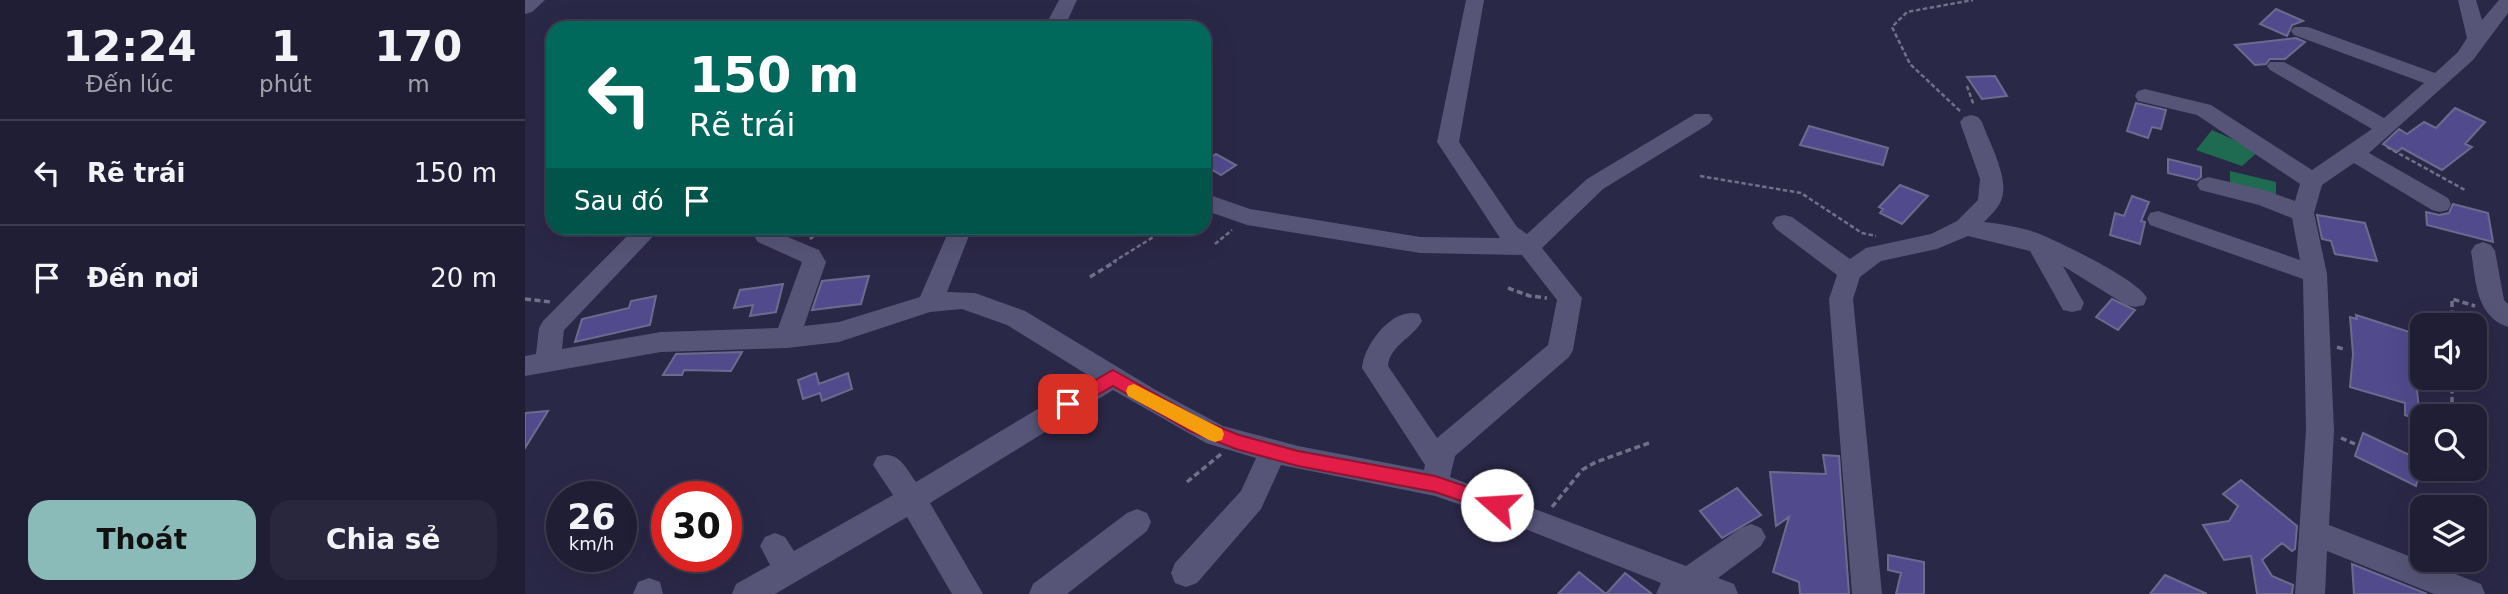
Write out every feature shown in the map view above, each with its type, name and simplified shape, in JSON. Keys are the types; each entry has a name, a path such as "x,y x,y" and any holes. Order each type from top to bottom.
{"street":[{"path":"525,8 537,0"},
{"path":"1058,21 1068,0"},
{"path":"1437,473 1442,450 1560,350 1570,299 1528,247 1509,233 1448,142 1475,0"},
{"path":"2466,0 2477,38"},
{"path":"2310,594 2320,430 2315,274 2303,213 2312,181 2371,140 2439,81 2466,56 2477,38 2508,1"},
{"path":"2301,32 2439,81"},
{"path":"2277,66 2371,140 2439,204"},
{"path":"2145,96 2204,110 2312,181"},
{"path":"1211,204 1247,217 1420,245 1528,247 1595,184 1702,119"},
{"path":"1867,594 1842,299 1850,272 1874,254 1937,241 1965,227 1989,204 1992,194 1991,180 1971,122"},
{"path":"2208,185 2264,198 2303,213"},
{"path":"2158,219 2315,274"},
{"path":"1784,223 1850,272"},
{"path":"1965,227 2001,231 2037,242 2096,272 2135,298"},
{"path":"536,363 559,318 642,235"},
{"path":"930,303 958,235"},
{"path":"766,236 804,252 814,262 787,338"},
{"path":"2037,242 2072,303"},
{"path":"2483,251 2492,301 2504,315"},
{"path":"536,363 609,342 787,338 839,332 930,303 962,300 999,309 1196,426 1236,442 1273,452 1437,473 1678,587 1723,594"},
{"path":"1410,321 1382,345 1374,356 1375,368 1437,473"},
{"path":"747,594 782,558 912,499 1113,377"},
{"path":"1187,573 1251,500 1273,452"},
{"path":"887,465 912,499 968,594"},
{"path":"1044,594 1137,522"},
{"path":"2312,533 2419,584 2470,594"},
{"path":"1678,587 1751,537"}],"path":[{"path":"1971,122 1932,89 1907,63 1896,43 1892,27 1907,12 1973,0"},
{"path":"1967,86 1974,101 1971,122"},
{"path":"2371,140 2465,190"},
{"path":"1700,176 1801,192 1862,233 1885,237"},
{"path":"1090,277 1157,235"},
{"path":"1509,288 1542,298 1570,299"},
{"path":"2452,313 2452,299 2504,315"},
{"path":"1187,482 1236,442"},
{"path":"1541,522 1574,476 1582,470 1596,462 1649,443"}],"shaded area":[{"path":"2212,130 2259,151 2242,166 2196,150"},
{"path":"2230,171 2276,182 2276,196 2230,185"}],"building":[{"path":"2276,9 2303,21 2292,25 2287,36 2260,24"},
{"path":"2296,38 2305,42 2285,59 2270,59 2266,64 2255,65 2235,45"},
{"path":"1995,76 2007,96 1982,99 1967,77"},
{"path":"2136,103 2166,110 2161,129 2152,127 2148,138 2127,131"},
{"path":"2455,108 2485,122 2465,144 2472,147 2442,170 2402,148 2397,152 2383,144 2399,129 2407,134 2424,122 2436,128"},
{"path":"1809,126 1888,148 1883,165 1800,145"},
{"path":"1216,154 1236,165 1221,175 1211,169 1211,157"},
{"path":"2168,159 2201,167 2201,177 2197,180 2168,173"},
{"path":"1900,185 1928,196 1902,224 1880,213 1883,209 1879,207"},
{"path":"2132,196 2149,202 2141,221 2145,222 2140,244 2110,235 2115,213 2124,216"},
{"path":"2453,204 2488,213 2493,242 2427,225 2426,212 2439,215 2449,213"},
{"path":"2317,215 2365,223 2377,261 2335,254 2331,241 2322,239"},
{"path":"869,276 861,304 812,310 822,281"},
{"path":"783,284 776,312 750,316 753,305 734,308 740,290"},
{"path":"656,296 650,325 575,342 582,319 629,308 631,301"},
{"path":"2112,299 2135,310 2118,330 2096,317"},
{"path":"2356,315 2410,332 2410,390 2417,390 2418,404 2410,404 2410,417 2405,415 2405,403 2350,387 2353,354 2350,317 2357,319"},
{"path":"742,352 731,371 684,370 682,375 663,375 676,354"},
{"path":"816,373 819,384 848,373 852,389 822,401 820,393 803,399 798,380"},
{"path":"548,411 525,448 525,413"},
{"path":"2363,433 2410,455 2410,481 2417,481 2416,486 2355,456"},
{"path":"1823,455 1839,456 1849,594 1800,594 1799,582 1773,572 1789,517 1776,526 1770,472 1826,474"},
{"path":"2241,480 2297,526 2295,549 2292,551 2282,543 2262,560 2272,576 2293,585 2292,594 2257,594 2251,556 2224,560 2203,525 2229,521 2238,506 2223,494"},
{"path":"1737,488 1761,515 1722,538 1700,511"},
{"path":"1888,555 1924,562 1924,594 1896,594 1901,573 1888,570"},
{"path":"2352,564 2427,594 2354,594"},
{"path":"1579,572 1606,594 1558,594"},
{"path":"1625,573 1652,594 1606,594"},
{"path":"2165,575 2207,594 2150,594"}],"slow traffic":[{"path":"1134,391 1215,434"}],"route":[{"path":"1068,404 1113,377 1196,426 1236,442 1298,458 1435,484 1497,505"}]}
